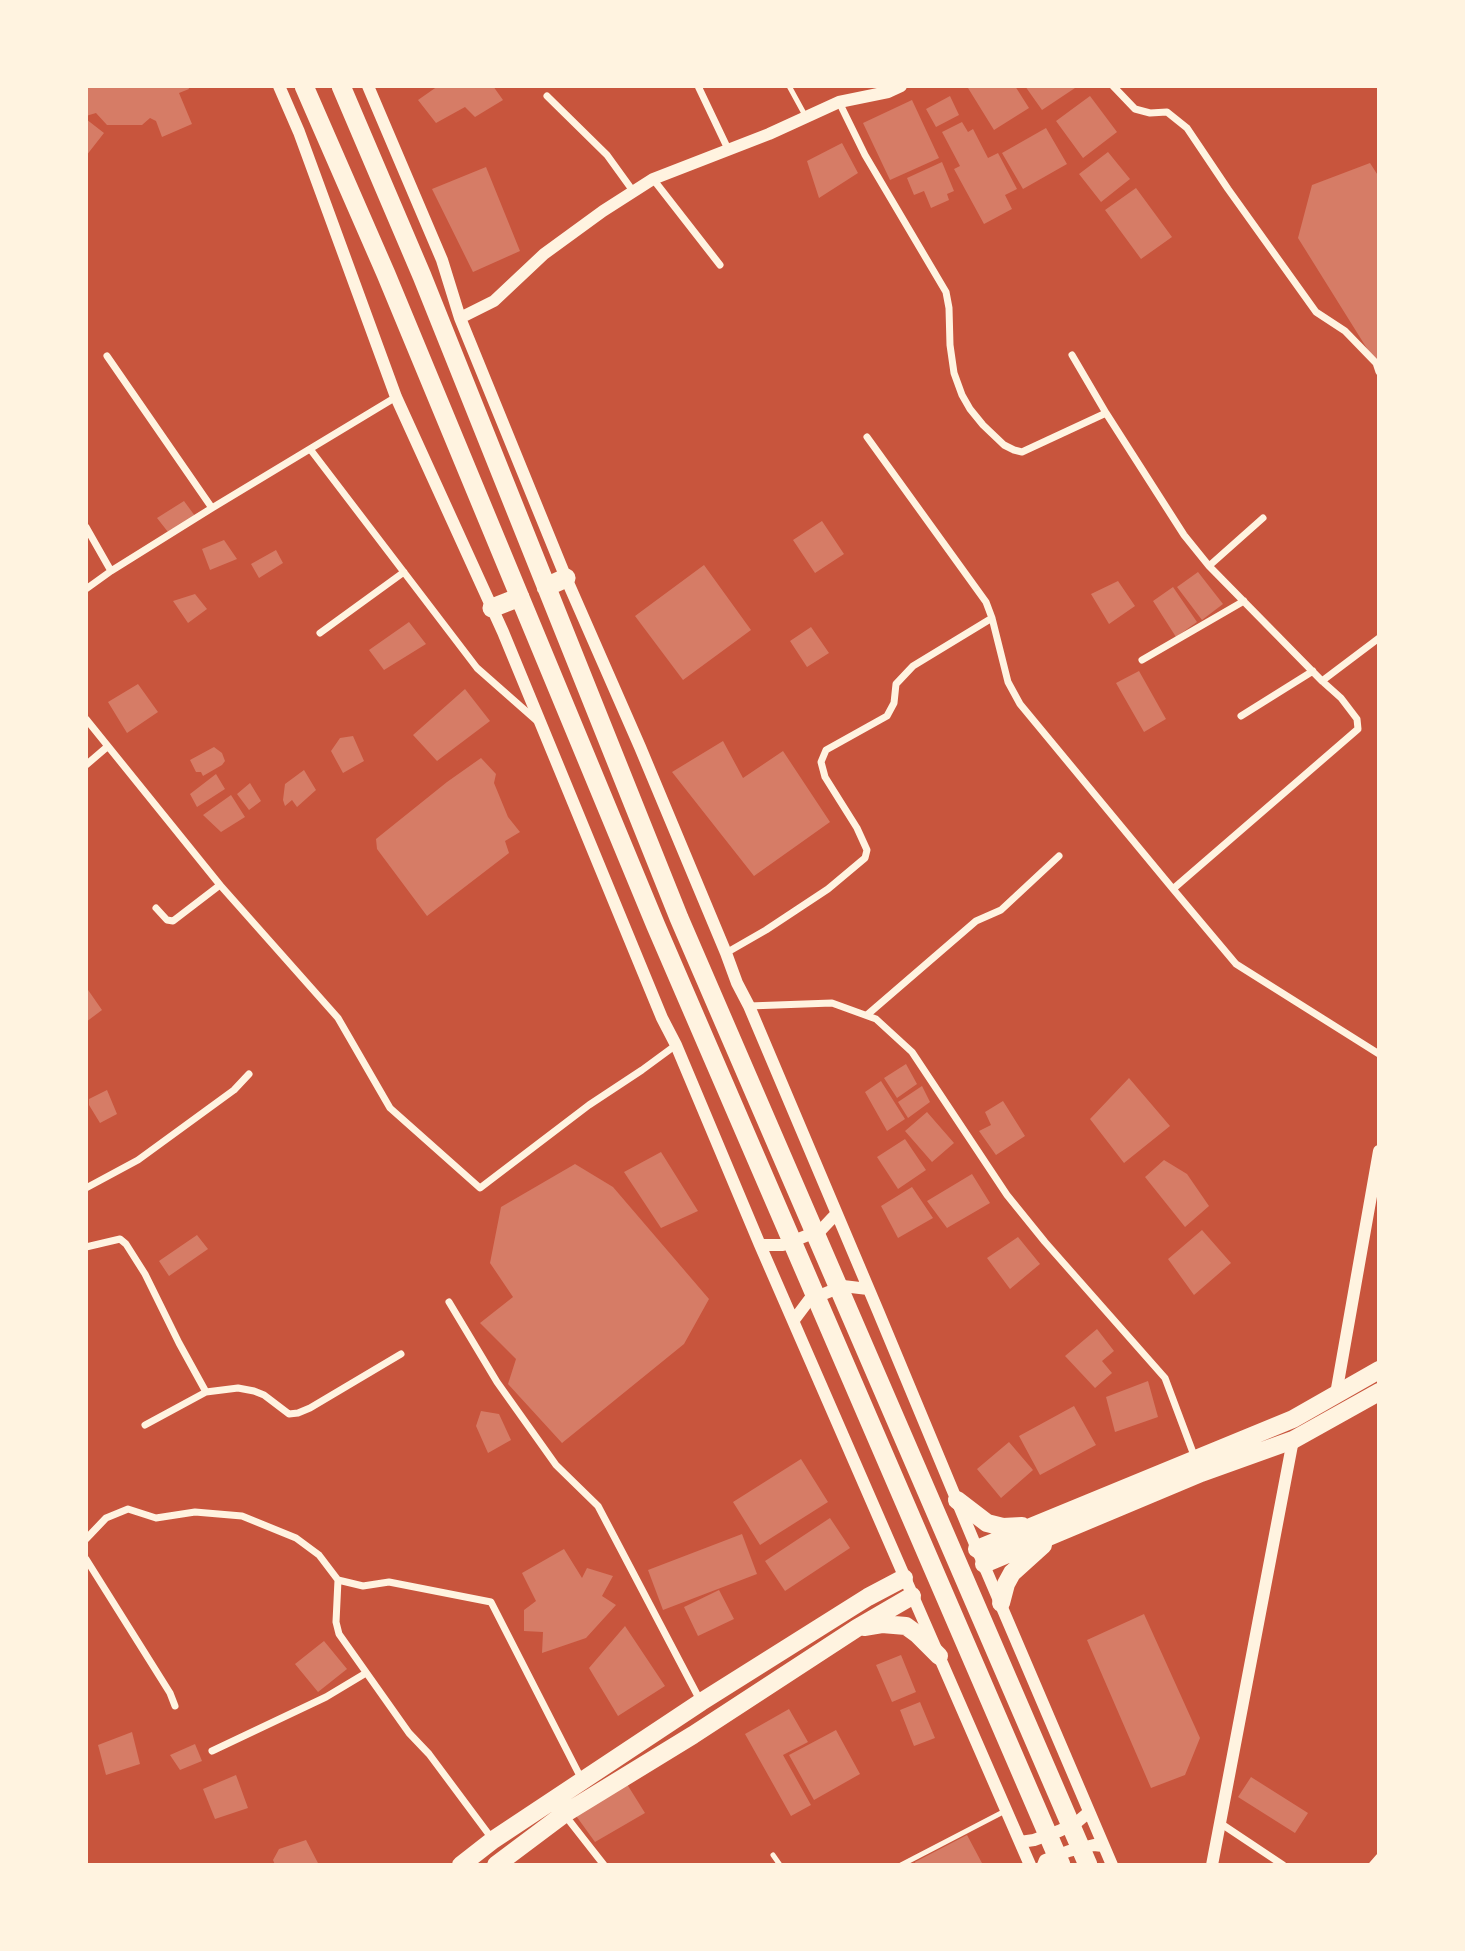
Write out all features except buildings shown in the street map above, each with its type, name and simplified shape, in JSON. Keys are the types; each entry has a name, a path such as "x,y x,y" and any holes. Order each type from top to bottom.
{"highway":[{"path":"304,86 391,286 656,926 1061,1865"},
{"path":"341,86 422,276 679,918 1088,1865"},
{"path":"546,587 566,578"},
{"path":"492,608 520,597"}],"main road":[{"path":"981,1556 1035,1525 1293,1419 1379,1370"},
{"path":"981,1556 1057,1534 1201,1473 1293,1440 1379,1392"},
{"path":"957,1500 987,1522 1003,1527 1035,1525"},
{"path":"1001,1603 1012,1573 1057,1534"},
{"path":"461,1865 493,1840 701,1702 868,1597 904,1578"},
{"path":"496,1865 564,1814 912,1596"},
{"path":"857,1628 882,1624 906,1626 918,1634 939,1656"},
{"path":"533,1814 544,1829"}],"street":[{"path":"279,86 299,132 396,397 492,608 662,1018 1030,1865"},
{"path":"368,86 442,260 460,318 566,578 640,747 737,984 1112,1865"},
{"path":"698,86 728,149"},
{"path":"460,318 494,301 544,254 653,179 769,134 839,102 888,92 901,86"},
{"path":"1113,86 1135,109 1150,113 1167,111 1187,128 1316,312 1345,331 1376,363 1379,372"},
{"path":"547,96 607,155 634,191"},
{"path":"839,102 865,155 946,292 954,373 962,395 983,425 1004,445 1022,452 1107,413"},
{"path":"653,179 720,265"},
{"path":"1072,355 1184,535 1209,566 1341,698 1357,719 1358,729 1173,889"},
{"path":"107,356 212,508"},
{"path":"86,589 212,508 396,397"},
{"path":"867,437 986,603 1009,682 1020,704 1173,889 1237,964 1379,1054"},
{"path":"310,449 477,668 541,725"},
{"path":"1209,566 1264,518"},
{"path":"86,527 111,571"},
{"path":"320,633 404,572"},
{"path":"1142,660 1244,601"},
{"path":"726,953 828,889 865,858 867,850 857,828 825,777 821,762 826,750 887,716 894,703 896,684 913,666 992,618"},
{"path":"1322,681 1379,638"},
{"path":"1241,716 1312,671"},
{"path":"86,719 220,885 338,1018 390,1108 480,1188 589,1105 676,1045"},
{"path":"86,765 107,747"},
{"path":"867,1015 976,921 1001,911 1059,856"},
{"path":"156,908 167,920 173,920 220,885"},
{"path":"748,1006 832,1003 876,1019 912,1052 1007,1195 1165,1378 1195,1458"},
{"path":"86,1188 138,1160 234,1090 249,1074"},
{"path":"1336,1394 1379,1151"},
{"path":"760,1245 782,1245 821,1230 836,1214"},
{"path":"86,1247 120,1239 126,1244 145,1274 206,1392"},
{"path":"794,1320 809,1300 843,1286 868,1289"},
{"path":"449,1302 497,1382 556,1465 597,1506 701,1702"},
{"path":"145,1424 206,1392 238,1388 264,1395 289,1414 299,1413 401,1354"},
{"path":"1212,1865 1293,1440"},
{"path":"86,1539 106,1518 128,1509 156,1518 195,1512 242,1516 296,1538 318,1555 338,1580 363,1586 389,1582 491,1602 582,1781"},
{"path":"86,1559 170,1693 175,1706"},
{"path":"338,1580 336,1622 340,1634 409,1733 429,1754 493,1840"},
{"path":"212,1751 326,1697 366,1673"},
{"path":"1020,1842 1059,1831 1076,1823 1089,1812"},
{"path":"564,1814 604,1865"},
{"path":"1220,1824 1283,1865"},
{"path":"1043,1865 1045,1860 1069,1850 1103,1846"},
{"path":"1372,1865 1379,1857"}],"lane":[{"path":"789,86 806,117"},
{"path":"901,1865 1005,1811"},
{"path":"773,1855 780,1865"}]}
